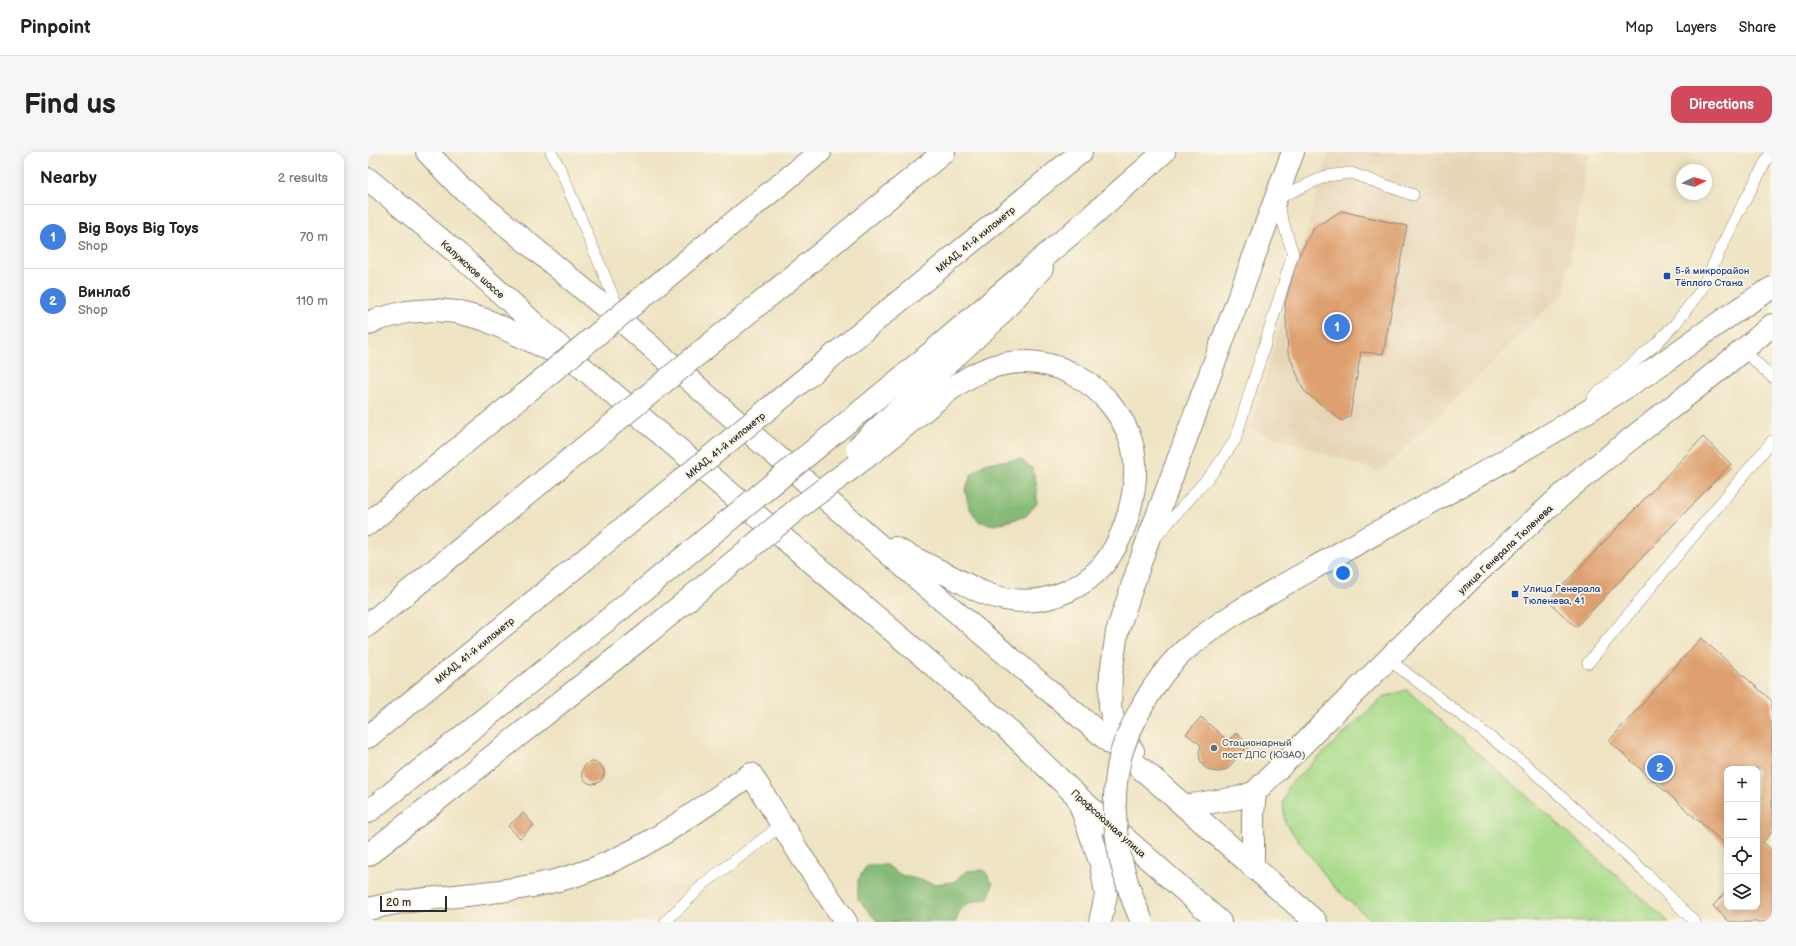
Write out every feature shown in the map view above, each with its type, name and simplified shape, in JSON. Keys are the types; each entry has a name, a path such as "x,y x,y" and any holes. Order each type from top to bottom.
{"main road":[{"path":"413,152 458,185 624,323 866,534 1157,782 1316,922"},
{"path":"427,152 458,185"},
{"path":"368,524 820,152"},
{"path":"368,625 944,152"},
{"name":"МКАД, 41-й километр","path":"368,737 1081,152"},
{"path":"368,855 649,632 801,506 876,450 927,382 1080,227 1164,152"},
{"path":"1157,782 1116,728 1110,708 1111,674 1117,632 1144,551 1293,152"},
{"name":"Калужское шоссе","path":"368,179 458,254 576,362"},
{"path":"1142,922 1124,879 1115,836 1115,798 1119,762 1128,732 1151,689 1184,651 1219,624 1342,552 1546,437 1646,374 1741,306 1772,288"},
{"path":"368,324 406,312 434,310 457,312 486,320 576,362"},
{"name":"улица Генерала Тюленева","path":"1184,806 1238,798 1255,792 1388,660 1487,565 1571,488 1744,351 1772,325"},
{"name":"Профсоюзная улица","path":"576,362 1000,722 1077,796 1220,922"},
{"path":"368,812 621,609 927,382 960,382 977,372 1014,362 1034,362 1053,366 1071,372 1088,382 1103,394 1115,409 1125,426 1132,444 1136,482 1132,501 1120,539 1111,555 1099,570 1079,585 1051,597 1032,601 1014,601 995,598 978,591 866,534"},
{"path":"368,909 408,901 452,897 532,886 579,874 619,858 664,834 751,774 782,825 846,922"},
{"path":"1253,867 1253,814 1255,792"},
{"path":"1077,796 1101,864 1106,895 1100,922"}],"lane":[{"path":"551,152 561,171 624,323"},
{"path":"1546,437 1656,344 1676,323 1700,290 1770,152"},
{"path":"1144,551 1214,471 1235,440 1293,254 1276,199 1326,176 1351,173 1413,195"},
{"path":"1744,351 1772,378"},
{"path":"1588,663 1772,441"},
{"path":"1388,660 1524,763 1647,874 1695,922"},
{"path":"665,922 706,882 782,825"}],"shaded area":[{"path":"1329,152 1589,152 1564,292 1380,472 1251,429"}],"green space":[{"path":"1020,459 1033,469 1037,486 1037,503 1026,516 995,525 978,521 969,507 965,490 972,474 986,463"},
{"path":"1407,690 1669,922 1373,922 1335,888 1285,823 1283,802 1289,785 1383,697"},
{"path":"867,865 886,865 901,875 935,884 953,882 966,871 984,870 993,884 988,899 967,904 960,911 956,922 878,922 858,899 858,880"}],"building":[{"path":"1341,211 1407,226 1383,354 1361,352 1350,416 1342,421 1304,391 1288,352 1285,303 1298,257 1314,228"},
{"path":"1703,437 1731,464 1576,627 1548,601"},
{"path":"1701,638 1772,701 1772,832 1763,842 1772,850 1772,922 1730,922 1713,906 1724,893 1724,910 1760,910 1760,766 1724,766 1724,843 1609,741"},
{"path":"1201,717 1228,741 1236,733 1249,745 1227,769 1219,772 1211,771 1204,767 1200,760 1199,752 1201,745 1186,734"},
{"path":"593,762 601,765 604,773 601,781 593,784 585,781 582,773 585,765"},
{"path":"523,813 534,825 520,838 508,826"}],"place":[{"name":"5-й микрорайон Тёплого Стана","path":"1667,276"},
{"name":"Big Boys Big Toys","path":"1337,327"},
{"name":"Улица Генерала Тюленева, 41","path":"1515,594"},
{"name":"Стационарный пост ДПС (ЮЗАО)","path":"1214,748"},
{"name":"Винлаб","path":"1660,768"}]}
